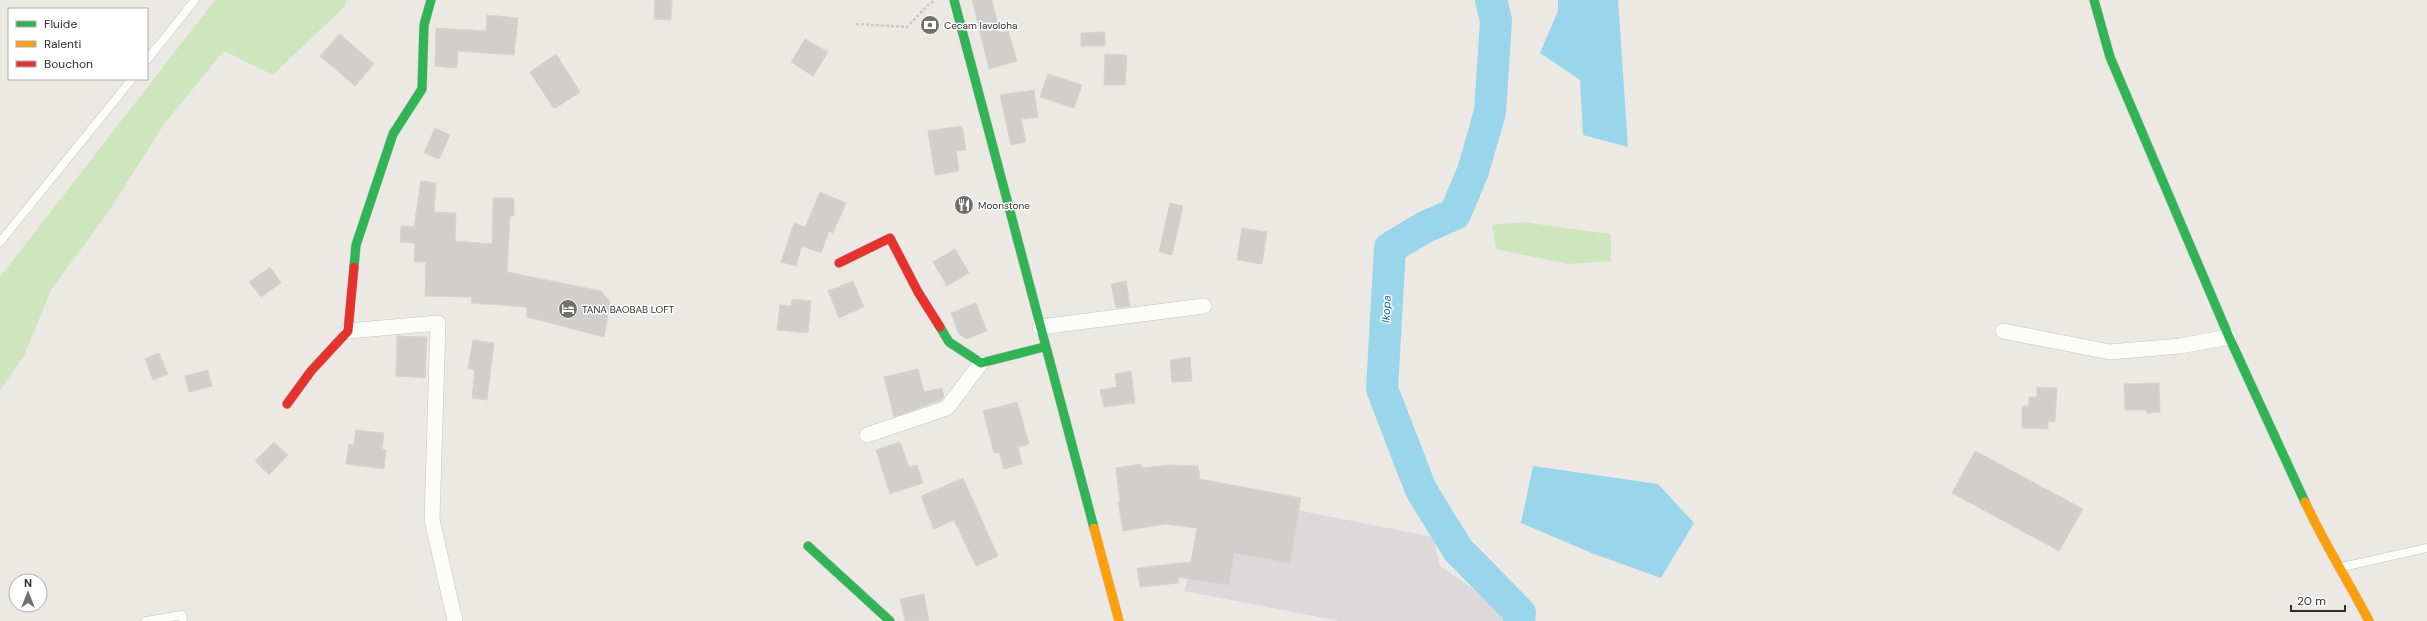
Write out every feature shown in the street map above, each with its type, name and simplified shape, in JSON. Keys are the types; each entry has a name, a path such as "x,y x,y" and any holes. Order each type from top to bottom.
{"street":[{"path":"287,404 311,371 348,331 356,245 373,189 393,134 422,89 424,25 431,0"},
{"path":"954,0 1040,326 1044,347 1119,621"},
{"path":"2094,0 2110,57 2228,337 2322,539 2341,567 2369,621"},
{"path":"839,263 890,238 918,292 949,342 980,362"},
{"path":"1040,326 1204,306"},
{"path":"348,331 438,323 432,520 455,621"},
{"path":"2003,331 2110,352 2180,346 2228,337"},
{"path":"867,435 947,408 980,362 1044,347"},
{"path":"808,546 890,621"}],"lane":[{"path":"148,59 195,0"},
{"path":"0,242 131,80"},
{"path":"2341,567 2427,548"},
{"path":"146,621 182,615 183,621"}],"path":[{"path":"856,24 907,26 929,4 936,0"}],"shaded area":[{"path":"1216,494 1433,537 1440,566 1503,610 1503,621 1340,621 1184,591"}],"green space":[{"path":"215,0 347,0 345,6 273,75 224,51 164,124 109,211 51,290 24,356 0,390 0,277"},
{"path":"1523,222 1611,234 1611,261 1568,264 1496,249 1492,225"}],"water":[{"path":"1558,0 1618,0 1628,147 1583,135 1580,80 1540,53 1558,11"},
{"path":"1533,466 1658,484 1694,523 1661,578 1594,554 1521,523"}],"building":[{"path":"655,0 672,0 671,20 654,19"},
{"path":"972,0 992,0 1000,33 1008,31 1017,61 989,69"},
{"path":"487,15 518,18 514,55 458,51 457,68 435,66 436,28 486,31"},
{"path":"1105,32 1105,46 1081,46 1081,33"},
{"path":"340,34 374,64 355,86 320,56"},
{"path":"805,39 828,52 813,76 791,62"},
{"path":"556,54 580,92 554,109 530,72"},
{"path":"1105,54 1127,55 1125,85 1104,85"},
{"path":"1048,74 1082,85 1074,108 1040,97"},
{"path":"1034,90 1038,117 1021,119 1026,142 1011,145 1000,95"},
{"path":"962,126 966,150 956,151 959,171 935,175 928,131"},
{"path":"435,128 450,135 439,159 424,153"},
{"path":"421,181 436,183 434,212 456,213 455,241 492,244 493,198 514,198 514,216 510,216 507,272 601,291 610,302 604,337 527,317 527,307 471,303 472,297 425,296 426,262 414,262 415,243 400,242 401,226 414,227"},
{"path":"820,192 846,203 833,233 829,231 821,253 802,246 796,266 781,262 794,223 805,227"},
{"path":"1170,203 1183,206 1172,255 1159,252"},
{"path":"1242,228 1267,232 1262,264 1237,260"},
{"path":"955,249 969,273 947,286 933,262"},
{"path":"270,267 281,283 261,297 249,282"},
{"path":"853,281 864,307 839,318 828,291"},
{"path":"1126,281 1130,306 1116,308 1111,284"},
{"path":"792,299 811,301 808,333 777,330 780,305 791,306"},
{"path":"976,303 987,331 967,339 959,334 951,313"},
{"path":"397,336 427,337 425,378 396,376"},
{"path":"473,340 494,343 487,400 472,398 475,370 468,369"},
{"path":"159,353 168,374 153,380 145,359"},
{"path":"1190,357 1192,381 1172,382 1170,360"},
{"path":"918,369 924,392 942,388 944,397 941,400 894,417 884,377"},
{"path":"208,370 212,386 189,392 185,376"},
{"path":"1131,371 1135,403 1104,407 1100,390 1117,387 1115,374"},
{"path":"2159,383 2160,412 2147,413 2147,410 2125,410 2124,384"},
{"path":"2037,387 2057,388 2055,422 2048,421 2048,429 2022,428 2022,406 2029,406 2029,397 2037,397"},
{"path":"1017,402 1029,444 1018,447 1022,464 1004,469 999,452 994,453 983,411"},
{"path":"356,430 384,433 382,449 386,450 384,469 346,464 349,444 354,445"},
{"path":"274,442 288,455 269,475 255,461"},
{"path":"900,442 909,467 917,465 923,483 890,494 876,450"},
{"path":"1975,451 2083,509 2059,551 1952,493"},
{"path":"1141,464 1142,468 1169,465 1198,466 1200,479 1301,498 1290,563 1234,553 1229,585 1178,577 1179,583 1140,587 1137,568 1191,562 1197,528 1165,524 1123,531 1118,502 1120,502 1116,468"},
{"path":"963,478 998,556 976,566 954,520 934,529 921,496"},
{"path":"924,594 929,621 905,621 900,599"}],"waterway":[{"name":"Ikopa","path":"1491,0 1496,20 1490,112 1473,171 1455,214 1425,227 1390,248 1382,389 1421,490 1458,550 1520,613 1519,621"}],"traffic: fast":[{"path":"354,267 356,245 393,134 422,89 424,25 431,0"},
{"path":"954,0 1094,528"},
{"path":"2094,0 2110,57 2229,337 2305,502"},
{"path":"940,327 949,342 981,363 1044,347"},
{"path":"808,546 890,621"}],"traffic: slow":[{"path":"2305,502 2369,621"},
{"path":"1094,528 1119,621"}],"traffic: jam":[{"path":"839,263 890,238 918,292 940,327"},
{"path":"287,404 311,371 348,331 354,267"}],"place":[{"name":"Cecam Iavoloha","path":"930,25"},
{"name":"Moonstone","path":"964,205"},
{"name":"TANA BAOBAB LOFT","path":"568,309"}]}
